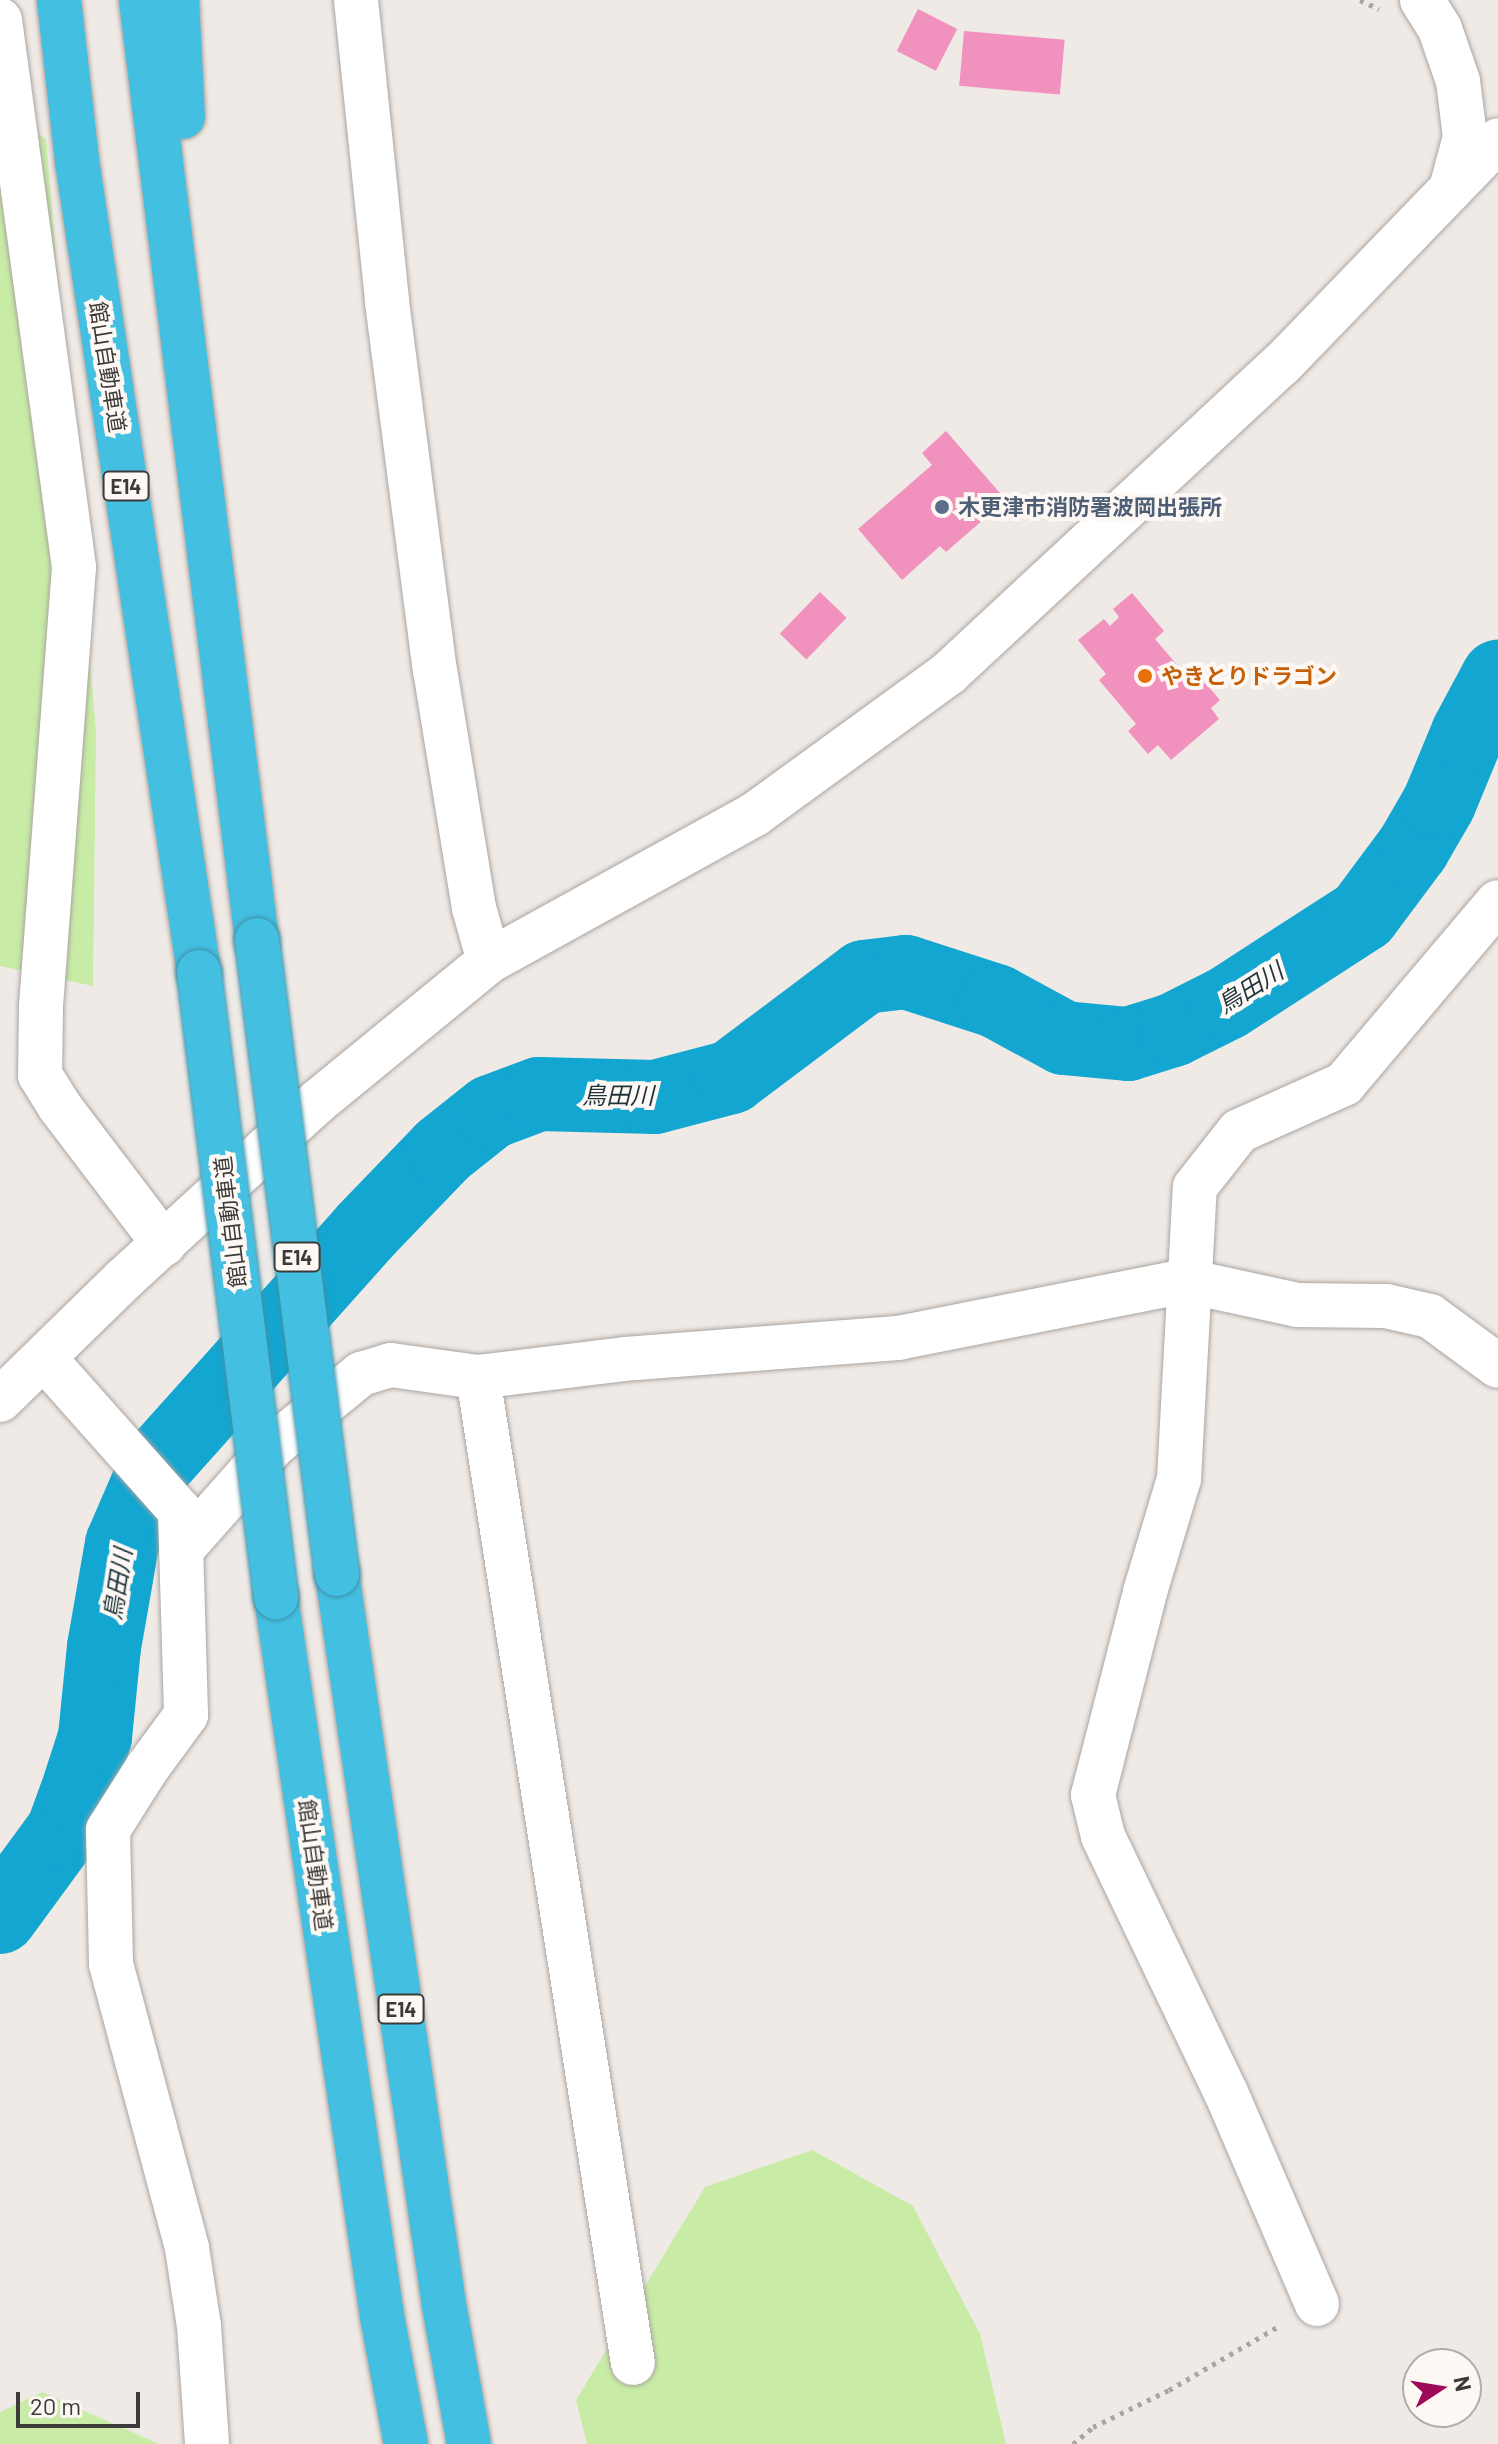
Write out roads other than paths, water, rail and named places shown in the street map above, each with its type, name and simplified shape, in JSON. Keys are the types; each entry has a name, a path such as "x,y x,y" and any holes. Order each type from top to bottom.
{"highway":[{"name":"館山自動車道","path":"59,0 77,161 199,972 276,1597 382,2316 406,2444"},
{"name":"E14","path":"141,0 337,1574 444,2305 469,2444"},
{"path":"177,0 184,147 246,846"}],"street":[{"path":"356,0 386,287 435,670 474,908 489,961"},
{"path":"1407,8 1440,29 1458,81 1465,137 1451,192"},
{"path":"0,20 74,567 41,1007 40,1075 60,1107 164,1244"},
{"path":"0,1400 317,1102 489,961 755,814 949,673 1282,364 1498,140"},
{"path":"1317,2304 1226,2093 1103,1836 1093,1795 1145,1592 1179,1479 1187,1281 1195,1187 1239,1131 1344,1084 1498,902"},
{"path":"182,1549 273,1446 361,1374 391,1365 478,1377 625,1359 898,1338 1187,1281 1297,1305 1386,1306 1430,1316 1498,1366"},
{"path":"44,1358 180,1511 186,1715 147,1768 108,1830 111,1964 187,2248 199,2326 207,2444"},
{"path":"478,1377 633,2363"}],"waterway":[{"name":"鳥田川","path":"0,1917 63,1831 76,1796 95,1737 104,1647 122,1544 156,1465 365,1231 443,1150 491,1112 539,1094 655,1097 731,1077 864,977 906,972 996,1001 1064,1038 1128,1044 1173,1030 1227,1003 1363,915 1413,848 1439,803 1468,733 1498,677"}],"place":[{"name":"木更津市消防署波岡出張所","path":"942,507"},
{"name":"やきとりドラゴン","path":"1145,676"}]}
